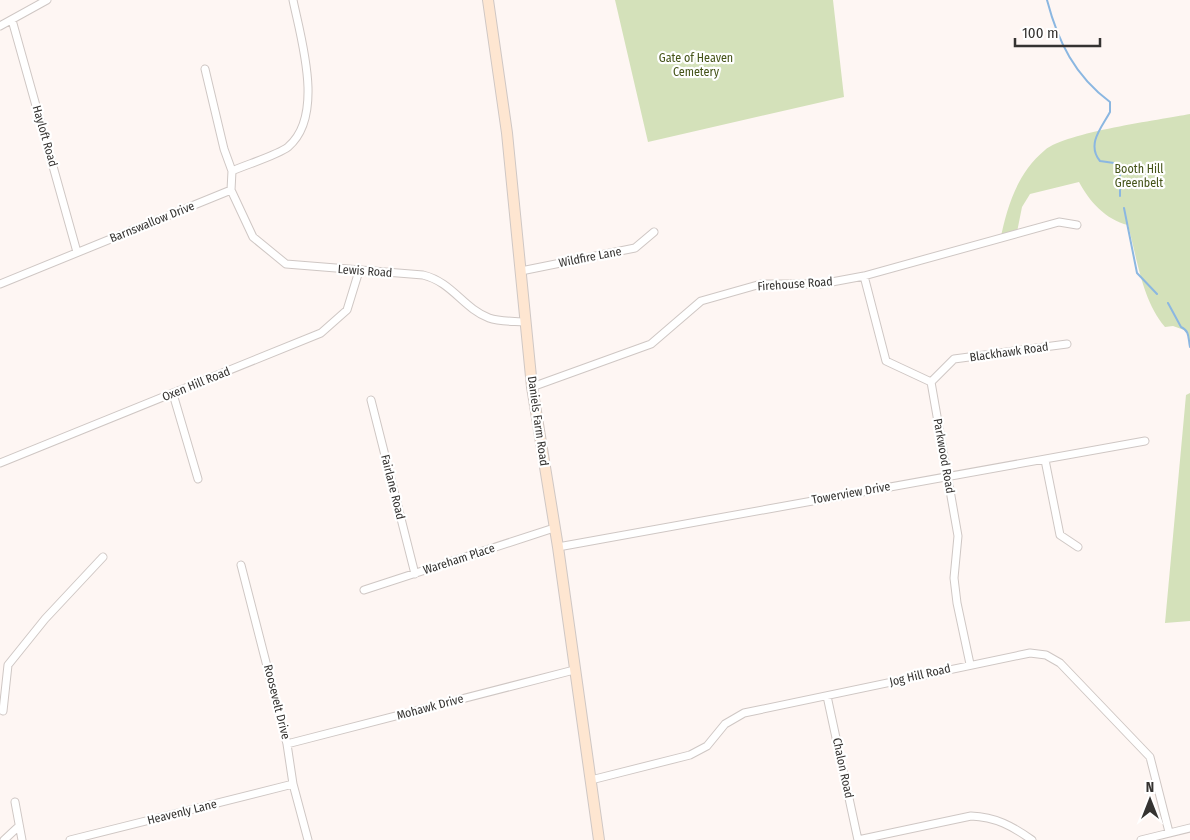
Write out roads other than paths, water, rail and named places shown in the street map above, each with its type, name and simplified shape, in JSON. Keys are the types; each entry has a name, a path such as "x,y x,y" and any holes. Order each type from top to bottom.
{"main road":[{"name":"Daniels Farm Road","path":"488,0 507,133 532,387 558,547 599,840"}],"street":[{"path":"0,26 46,0"},
{"path":"232,171 288,147 299,131 308,106 307,70 293,0"},
{"name":"Hayloft Road","path":"12,20 77,252"},
{"path":"204,70 224,149 232,171 231,190"},
{"name":"Barnswallow Drive","path":"0,284 231,190"},
{"name":"Lewis Road","path":"231,190 252,237 286,264 434,278 444,282 478,312 490,318 525,322"},
{"name":"Firehouse Road","path":"532,387 651,344 701,301 761,284 821,284 864,276 1058,222 1076,225"},
{"name":"Wildfire Lane","path":"521,271 635,248 654,232"},
{"name":"Oxen Hill Road","path":"0,462 322,333 347,310 359,272"},
{"path":"864,276 886,361 930,382"},
{"name":"Blackhawk Road","path":"930,382 954,359 1067,344"},
{"name":"Parkwood Road","path":"930,382 958,536 954,578 957,603 970,664"},
{"path":"173,394 198,479"},
{"name":"Fairlane Road","path":"371,400 415,574"},
{"name":"Towerview Drive","path":"558,547 1145,441"},
{"path":"1045,460 1060,535 1078,547"},
{"name":"Wareham Place","path":"364,590 554,528"},
{"path":"3,711 8,665 45,619 103,557"},
{"name":"Roosevelt Drive","path":"241,565 287,744 293,784 308,840"},
{"name":"Jog Hill Road","path":"591,780 690,755 707,746 725,724 744,712 1030,653 1046,655 1060,663 1150,757 1169,832"},
{"path":"0,661 8,665"},
{"name":"Mohawk Drive","path":"287,744 574,670"},
{"name":"Chalon Road","path":"828,696 858,840"},
{"name":"Heavenly Lane","path":"70,840 293,784"},
{"path":"15,802 22,840"},
{"path":"858,840 971,816 989,817 1007,824 1032,840"},
{"path":"4,840 19,826"},
{"path":"1141,840 1190,828"}],"waterway":[{"path":"1047,0 1057,30 1070,57 1087,81 1110,102 1110,112 1097,136 1095,148 1096,155 1100,161 1114,163 1120,167 1120,196"},
{"path":"1124,208 1137,273 1157,294"},
{"path":"1168,303 1181,327 1187,333 1190,347"}],"park label":[{"name":"Gate of Heaven Cemetery","path":"696,65"},
{"name":"Booth Hill Greenbelt","path":"1139,176"}]}
